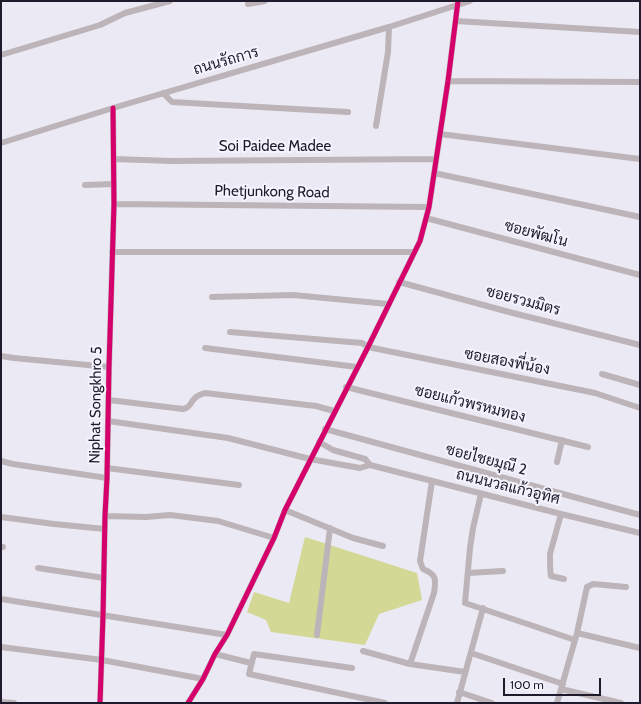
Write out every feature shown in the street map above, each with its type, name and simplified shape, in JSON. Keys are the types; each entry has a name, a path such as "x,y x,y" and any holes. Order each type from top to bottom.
{"street":[{"path":"1,55 100,25 125,13 170,1"},
{"path":"248,4 265,1"},
{"name":"ถนนรัถการ","path":"1,143 163,93 388,27 458,3 470,1"},
{"path":"188,703 227,635 318,442 420,241 429,207 448,82 458,3"},
{"path":"456,21 640,32"},
{"path":"376,126 388,52 388,27"},
{"path":"448,82 640,82"},
{"path":"163,93 172,102 348,112"},
{"name":"Niphat Songkhro 5","path":"100,703 114,204 113,108"},
{"path":"440,134 640,159"},
{"name":"Soi Paidee Madee","path":"114,159 172,161 436,159"},
{"path":"434,173 640,216"},
{"path":"85,185 113,184"},
{"name":"Phetjunkong Road","path":"114,204 429,207"},
{"name":"ซอยพัฒโน","path":"426,218 640,275"},
{"path":"112,252 414,252"},
{"name":"ซอยรวมมิตร","path":"399,282 509,312 640,345"},
{"path":"212,297 293,295 388,304"},
{"name":"ซอยสองพี่น้อง","path":"230,332 362,343 368,346 595,393 640,408"},
{"path":"205,348 357,367"},
{"path":"1,356 109,367"},
{"path":"602,374 640,385"},
{"name":"ซอยแก้วพรหมทอง","path":"346,387 588,447"},
{"path":"108,400 183,409 189,407 194,398 205,394 316,406 334,411"},
{"name":"ถนนนวลแก้วอุทิศ","path":"108,421 228,438 310,459 360,468 370,465 640,533"},
{"name":"ซอยไชยมุณี 2","path":"325,429 640,515"},
{"path":"558,462 562,440"},
{"name":"ถนนนวลแก้วอุทิศ","path":"318,442 333,450 365,459 370,465"},
{"path":"1,461 107,478"},
{"path":"107,468 239,485"},
{"path":"410,664 434,593 436,580 434,575 423,569 420,561 432,481"},
{"path":"481,494 470,548 465,603 575,640"},
{"path":"285,510 353,538 383,546"},
{"path":"561,514 550,554 550,574 554,578 564,579"},
{"path":"105,516 146,517 170,515 218,522 274,538"},
{"path":"1,517 105,529"},
{"path":"317,635 330,528"},
{"path":"38,568 104,578"},
{"path":"468,573 503,572"},
{"path":"557,703 577,633 587,587 591,584 626,587"},
{"path":"1,599 227,635"},
{"path":"457,703 483,608"},
{"path":"577,633 640,648"},
{"path":"1,648 102,660 203,679"},
{"path":"363,651 410,664 465,672"},
{"path":"471,653 562,686 621,703"},
{"path":"215,654 251,663"},
{"path":"352,668 254,654 249,674 385,703"},
{"path":"459,692 492,703"},
{"path":"1,702 14,703"}],"green space":[{"path":"305,537 417,573 422,600 379,614 365,645 271,632 266,620 247,612 254,592 289,603"}],"cycle path":[{"path":"188,703 227,635 274,538 285,510 420,241 429,207 448,81 458,1"},
{"path":"100,703 114,204 113,108"}]}
